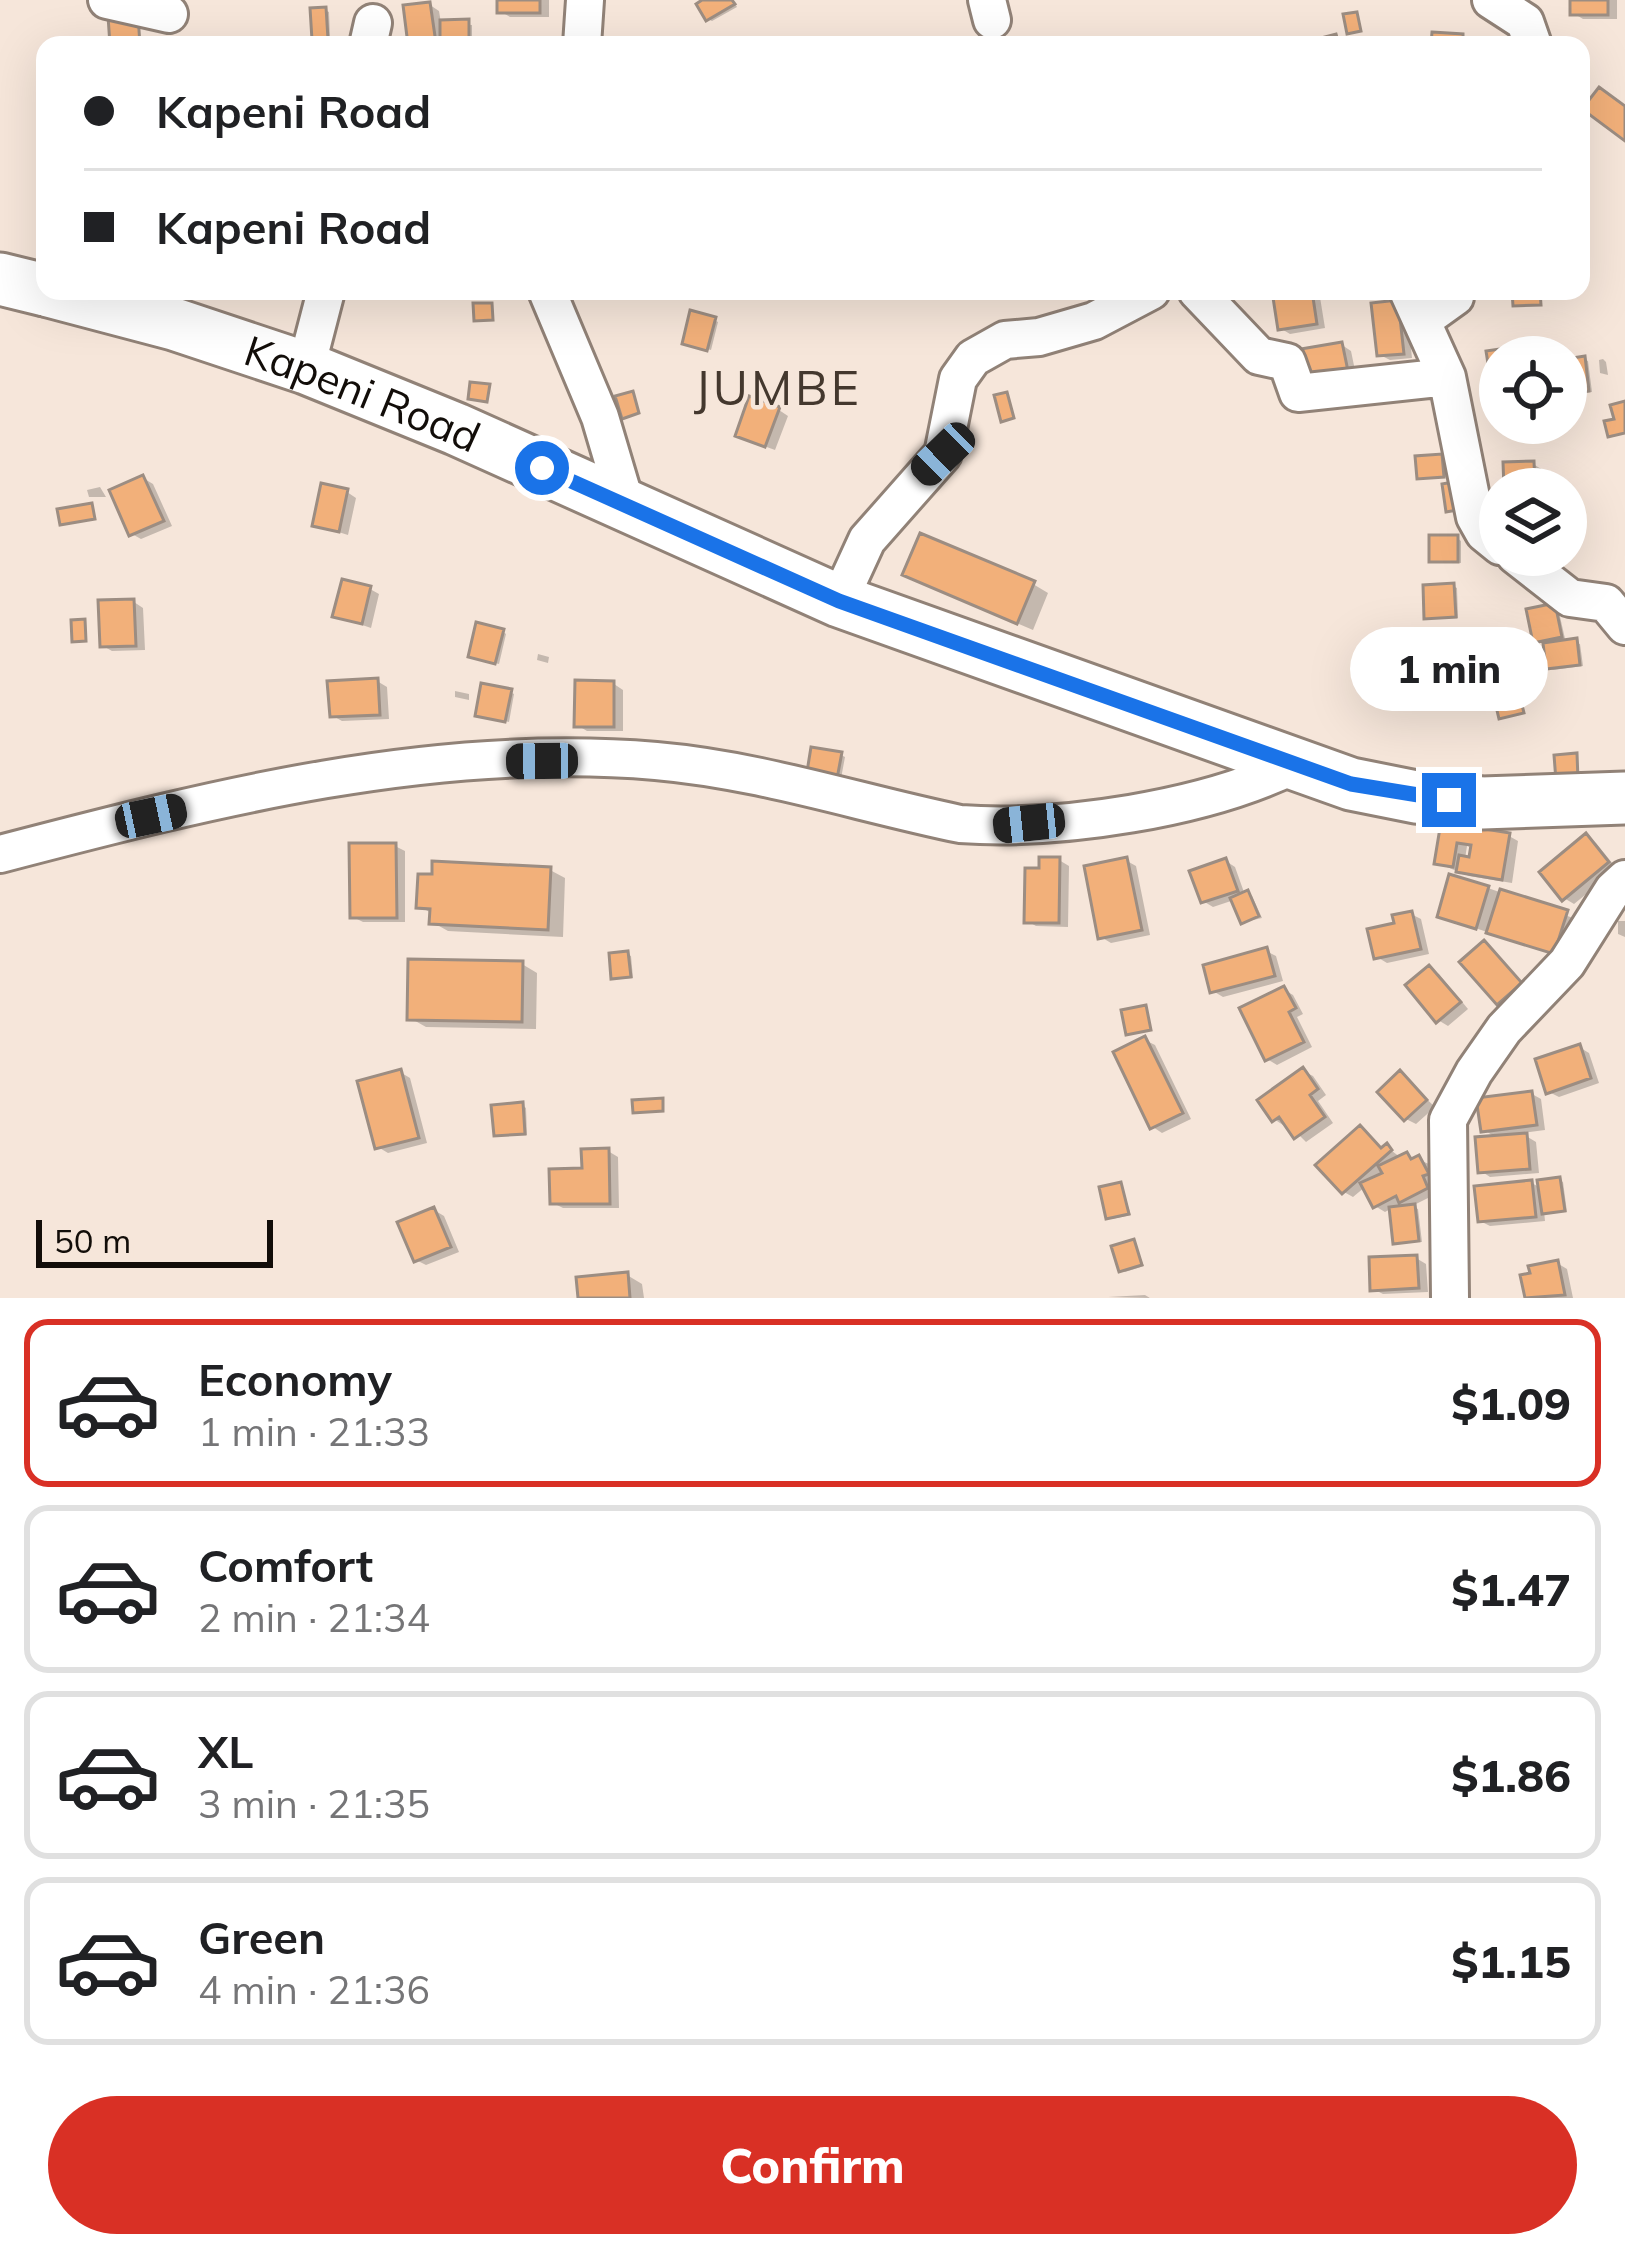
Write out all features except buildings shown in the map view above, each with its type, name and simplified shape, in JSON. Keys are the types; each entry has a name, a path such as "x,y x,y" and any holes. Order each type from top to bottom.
{"main road":[{"name":"Kapeni Road","path":"0,279 36,288"},
{"name":"Kapeni Road","path":"82,300 174,324 306,368 456,429 839,601 1351,784 1416,797 1482,802 1625,798"}],"street":[{"path":"107,0 169,14"},
{"path":"583,36 585,0"},
{"path":"1491,0 1526,22 1530,36"},
{"path":"306,368 324,300"},
{"path":"551,300 600,417 627,508"},
{"path":"839,601 867,540 943,454 958,379 973,358 1005,340 1039,337 1094,321 1133,300"},
{"path":"1206,300 1259,356 1286,362 1298,393 1448,376"},
{"path":"1415,306 1448,376 1479,524"},
{"path":"1542,576 1570,598 1606,603 1625,626"},
{"path":"0,854 114,824 373,770 475,761 651,761 698,766 960,824 1000,826 1192,801 1256,784 1294,765"},
{"path":"1450,1298 1448,1120 1504,1029 1567,963 1625,878"}],"district":[{"name":"JUMBE","path":"778,387"}],"route":[{"path":"542,468 839,601 1351,784 1449,800"}]}
